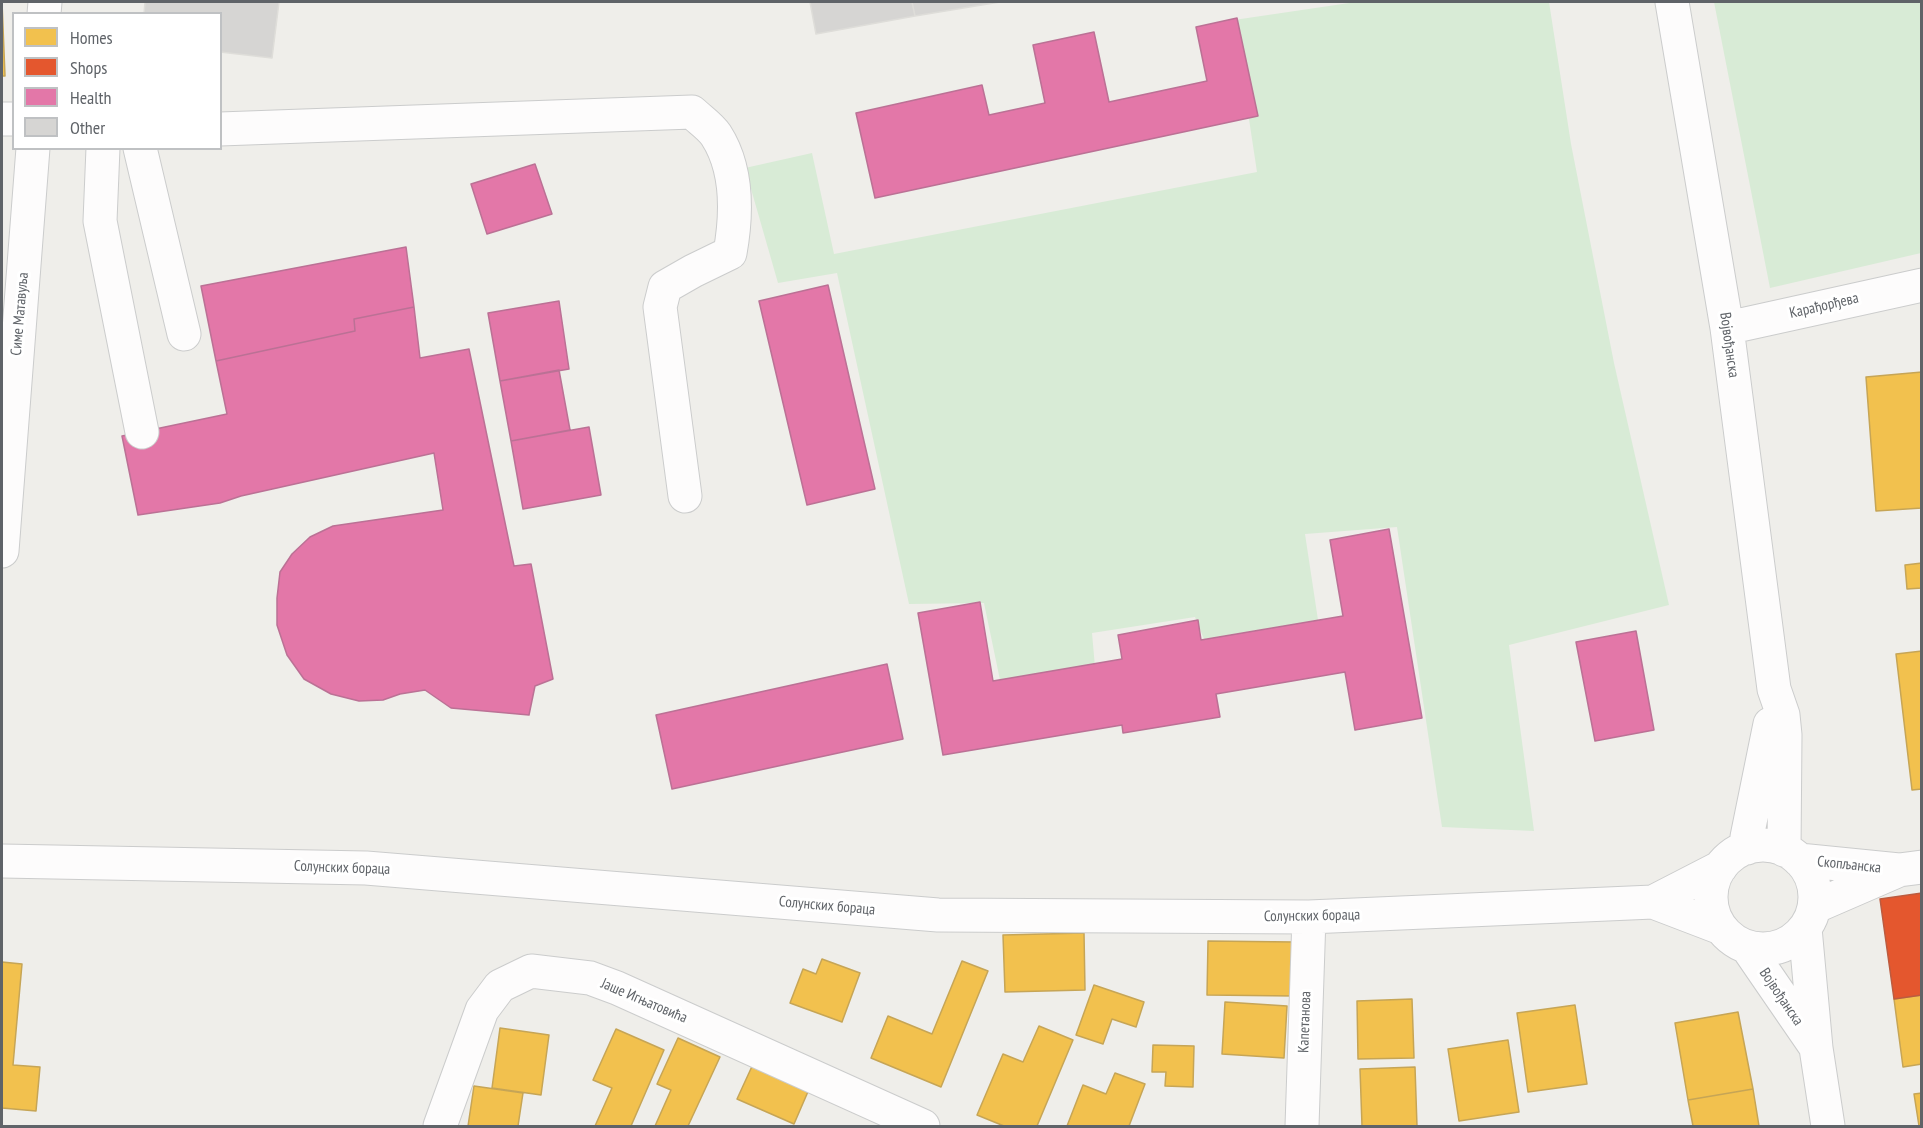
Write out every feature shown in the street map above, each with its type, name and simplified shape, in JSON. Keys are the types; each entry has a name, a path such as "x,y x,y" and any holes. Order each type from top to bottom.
{"street":[{"name":"Војвођанска","path":"1672,2 1727,328 1774,689 1783,715 1792,855"},
{"path":"222,129 692,112 715,133 728,161 735,224 730,253 666,287 660,307 686,496"},
{"name":"Симе Матавуља","path":"2,551 33,150"},
{"path":"103,150 100,221 142,432"},
{"path":"141,150 184,334"},
{"name":"Карађорђева","path":"1727,328 1922,285"},
{"name":"Војвођанска","path":"1747,848 1767,745 1774,689"},
{"path":"1772,846 1792,855 1807,870 1813,882 1815,894 1810,917 1794,939 1779,946 1763,949 1747,947 1732,939 1721,928 1713,913 1711,897 1713,881 1721,867 1732,855 1747,848 1772,846"},
{"name":"Скопљанска","path":"1792,855 1910,869"},
{"name":"Солунских бораца","path":"2,861 366,868 938,915 1309,917 1653,902 1721,928"},
{"name":"Солунских бораца","path":"1653,902 1721,867"},
{"name":"Скопљанска","path":"1810,917 1910,869"},
{"name":"Капетанова","path":"1302,1126 1309,917"},
{"name":"Војвођанска","path":"1810,917 1816,1048 1828,1126"},
{"name":"Војвођанска","path":"1747,947 1816,1048"},
{"name":"Јаше Игњатовића","path":"440,1126 482,1010 500,986 531,971 590,978 617,988 924,1126"}],"green space":[{"path":"1356,2 1549,2 1571,144 1614,363 1669,605 1509,645 1534,831 1442,827 1397,527 1305,534 1318,620 1204,639 1195,617 1092,633 1095,667 1000,680 984,603 909,604 837,273 778,283 745,168 812,153 834,254 1257,172 1234,20"},
{"path":"1714,2 1921,2 1921,253 1770,288"}],"building: Homes":[{"path":"2,2 5,76 2,76"},
{"path":"1922,372 1922,508 1876,511 1866,377"},
{"path":"1922,563 1922,588 1907,589 1905,565"},
{"path":"1922,651 1922,789 1912,790 1896,654"},
{"path":"1084,933 1085,990 1005,992 1003,935"},
{"path":"1208,941 1294,942 1294,996 1207,995"},
{"path":"822,959 860,973 842,1022 790,1003 803,969 816,974"},
{"path":"962,961 988,971 941,1087 871,1058 888,1016 932,1034"},
{"path":"2,962 22,964 13,1065 40,1067 36,1111 2,1108"},
{"path":"1094,985 1144,1002 1136,1027 1112,1019 1103,1044 1076,1035"},
{"path":"1922,995 1922,1064 1903,1067 1894,999"},
{"path":"1412,999 1414,1058 1358,1059 1357,1001"},
{"path":"1225,1002 1287,1006 1284,1058 1222,1054"},
{"path":"1575,1005 1587,1084 1528,1092 1517,1013"},
{"path":"1738,1012 1753,1089 1688,1100 1675,1023"},
{"path":"1039,1026 1073,1040 1037,1126 1004,1126 977,1115 1003,1054 1023,1062"},
{"path":"500,1028 549,1035 541,1095 492,1088"},
{"path":"616,1029 664,1050 631,1126 595,1126 612,1088 593,1080"},
{"path":"678,1038 720,1057 688,1126 655,1126 671,1090 657,1084"},
{"path":"1508,1040 1519,1112 1459,1121 1448,1049"},
{"path":"1153,1045 1194,1046 1193,1087 1165,1086 1166,1072 1152,1072"},
{"path":"754,1062 810,1087 794,1124 737,1099"},
{"path":"1415,1067 1417,1126 1362,1126 1360,1069"},
{"path":"1115,1073 1145,1084 1129,1126 1067,1126 1083,1085 1106,1094"},
{"path":"474,1086 523,1093 518,1126 468,1126"},
{"path":"1753,1089 1759,1126 1693,1126 1688,1100"},
{"path":"1922,1093 1922,1126 1919,1126 1914,1094"}],"building: Shops":[{"path":"1922,893 1922,995 1894,999 1880,899"}],"building: Health":[{"path":"1237,18 1258,116 875,198 856,113 982,85 989,115 1045,103 1033,45 1094,32 1109,102 1207,81 1196,27"},
{"path":"535,164 552,214 487,234 471,184"},
{"path":"406,247 414,307 354,319 355,331 216,361 201,286"},
{"path":"828,285 875,489 807,505 759,301"},
{"path":"559,301 569,369 500,381 488,313"},
{"path":"414,307 420,358 469,349 514,566 531,564 553,679 535,686 529,715 451,708 425,690 400,694 383,700 359,701 331,694 304,679 287,655 277,625 277,598 280,572 292,554 310,537 333,526 443,510 434,453 241,496 220,503 138,515 122,436 227,414 216,361 355,331 354,319"},
{"path":"559,370 570,430 511,441 500,381"},
{"path":"589,427 601,495 523,509 511,441"},
{"path":"1389,529 1422,718 1355,730 1345,672 1216,694 1220,717 1123,733 1122,725 943,755 918,613 980,602 993,681 1122,659 1118,635 1198,620 1201,640 1343,616 1330,540"},
{"path":"1636,631 1654,730 1595,741 1576,642"},
{"path":"887,664 903,739 672,789 656,715"}],"building: Other":[{"path":"145,2 279,2 272,58 222,52 222,12 144,12"},
{"path":"810,2 912,2 915,16 816,34"},
{"path":"912,2 1000,2 915,16"}]}
